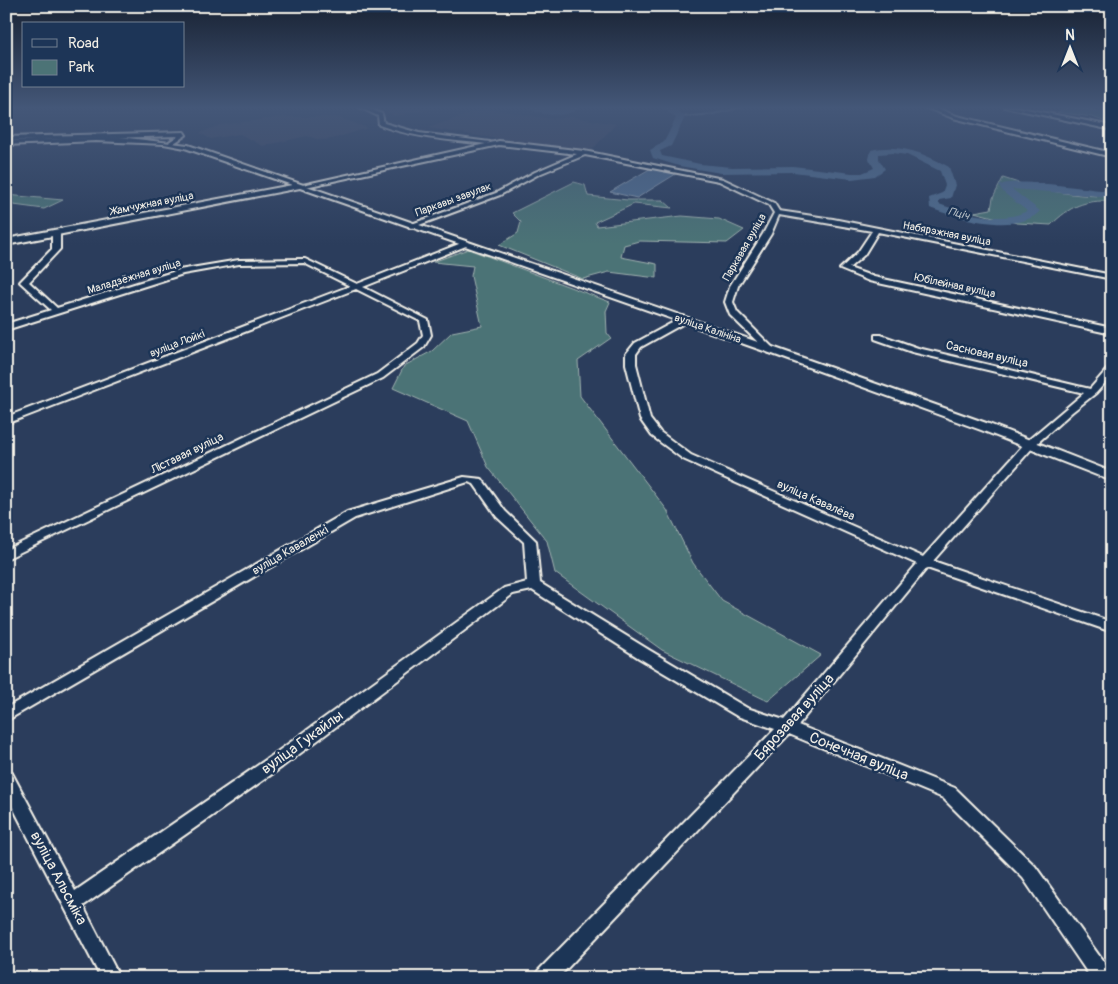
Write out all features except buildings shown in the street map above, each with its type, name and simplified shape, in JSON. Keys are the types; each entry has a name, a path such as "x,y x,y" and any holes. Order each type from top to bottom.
{"street":[{"name":"вуліца Калініна","path":"206,153 771,350 1030,444 1112,478"},
{"name":"Паркавая вуліца","path":"301,186 450,153"},
{"name":"Паркавая вуліца","path":"584,153 721,180 772,204 777,213 767,234 734,286 729,302 733,312 771,350"},
{"name":"Паркавы завулак","path":"411,226 498,194 537,173 584,153"},
{"name":"Жамчужная вуліца","path":"6,242 301,186"},
{"name":"Набярэжная вуліца","path":"777,213 833,221 1112,277"},
{"name":"Юбілейная вуліца","path":"876,230 861,253 844,269 872,278 1112,331"},
{"path":"56,233 56,249 24,282 50,304 56,312"},
{"name":"вуліца Лойкі","path":"6,421 467,244"},
{"name":"Маладзёжная вуліца","path":"6,328 182,272 239,262 305,261 355,286"},
{"name":"Ліставая вуліца","path":"6,555 380,376 421,345 427,335 424,320 355,286"},
{"name":"вуліца Кавалёва","path":"683,320 638,345 631,354 631,364 637,380 640,403 645,418 656,434 686,457 925,563 1112,626"},
{"name":"Сасновая вуліца","path":"878,337 915,350 1091,392"},
{"name":"Бярозавая вуліца","path":"545,978 787,727 925,563 1030,444 1091,392 1112,369"},
{"name":"вуліца Каваленкі","path":"6,715 351,515 468,479 478,481 501,514 530,541 534,585"},
{"name":"Сонечная вуліца","path":"534,585 644,654 742,712 787,727 949,793 1030,872 1103,978"},
{"name":"вуліца Гукайлы","path":"72,903 276,762 509,591 534,585"},
{"name":"вуліца Альсміка","path":"6,778 111,978"}],"green space":[{"path":"1003,178 1057,192 1112,196 1112,201 1085,203 1071,209 1051,225 1017,223 974,212 991,209 993,198"},
{"path":"574,182 585,185 588,196 628,200 663,200 672,208 634,204 595,222 597,226 682,216 719,219 744,230 727,243 639,241 624,245 621,257 657,264 657,278 609,272 583,279 499,245 518,233 521,222 512,213"},
{"path":"6,195 63,200 44,209 6,204"},
{"path":"468,249 610,302 606,311 607,333 611,338 578,361 580,396 667,510 693,563 722,601 821,655 768,701 662,650 555,573 547,541 488,467 468,421 393,388 404,366 432,351 452,332 482,326 471,276 473,266 433,262"}],"shaded area":[{"path":"653,167 679,172 637,198 610,192"}],"waterway":[{"name":"Пціч","path":"656,153 658,158 711,169 742,171 793,169 841,176 862,176 880,169 874,159 874,153"},
{"name":"Пціч","path":"911,153 945,169 950,185 947,196 934,198 934,206 970,216 1013,219 1034,211 1004,186 1018,185 1085,193 1112,194"}]}
